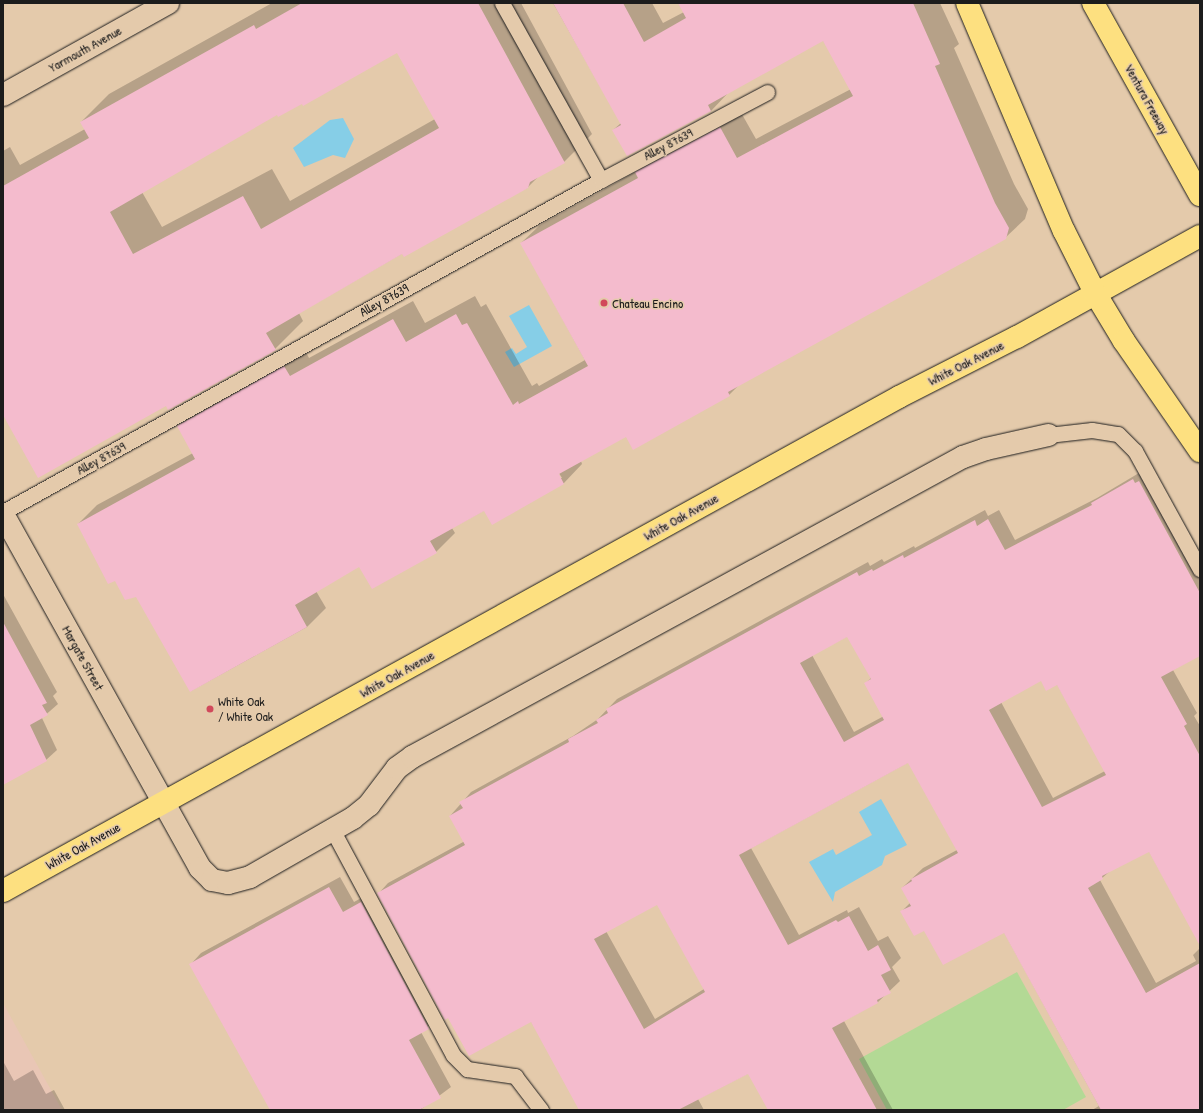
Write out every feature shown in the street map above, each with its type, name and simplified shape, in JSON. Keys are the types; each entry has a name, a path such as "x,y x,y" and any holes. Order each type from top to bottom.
{"main road":[{"path":"967,3 1064,231 1095,293 1124,341 1200,452"},
{"name":"Ventura Freeway","path":"1093,3 1200,195"},
{"name":"White Oak Avenue","path":"3,891 899,396 1200,236"}],"street":[{"name":"Yarmouth Avenue","path":"3,95 168,3"},
{"path":"164,802 200,868 212,880 228,883 250,877 333,831 369,805 397,768 412,757 963,457 986,449 1048,435"},
{"name":"Margate Street","path":"3,513 164,802"}],"lane":[{"path":"502,3 601,180"},
{"name":"Alley 87639","path":"3,513 601,180 767,92"},
{"path":"1048,435 1092,430 1118,434 1135,451 1200,569"},
{"path":"333,831 453,1055 467,1069 515,1076 541,1110"}],"shaded area":[{"path":"3,1003 62,1110 3,1110"}],"green space":[{"path":"1017,972 1086,1097 1063,1110 887,1110 859,1059"}],"water":[{"path":"343,118 354,139 345,158 333,155 304,167 293,148 330,120"},
{"path":"529,305 552,346 514,367 505,352 512,348 516,354 527,347 509,316"},
{"path":"881,799 907,845 885,856 882,865 835,892 833,902 809,862 833,849 836,855 872,835 859,812"}],"building":[{"path":"302,3 478,3 565,163 530,182 528,188 404,257 402,254 266,333 276,350 168,410 166,406 38,478 3,415 3,186 89,138 80,122 254,25 256,29","holes":["397,53 439,128 261,229 243,196 133,254 110,212 277,115 278,117 302,104 303,106"]},
{"path":"553,3 623,3 644,42 686,18 678,3 913,3 940,64 935,66 995,203 1009,228 1006,239 728,392 730,396 633,450 626,437 559,474 564,484 492,525 484,511 430,541 437,553 372,589 359,567 295,605 307,627 190,692 136,597 125,600 115,581 108,584 77,524 195,459 177,426 284,366 290,376 393,319 406,342 456,314 462,325 467,323 513,405 518,401 519,404 588,366 520,243 638,178 635,172 720,127 737,158 853,96 823,41 708,105 711,111 627,156 612,130 621,125"},
{"path":"1133,479 1135,483 1139,481 1200,593 1200,656 1161,677 1187,724 1184,726 1200,756 1200,946 1149,852 1102,876 1103,879 1088,888 1146,993 1200,963 1200,1110 1101,1110 1004,933 943,965 924,931 914,936 900,911 911,906 901,888 912,881 911,879 958,853 908,763 739,855 788,945 836,920 838,922 849,916 868,951 878,945 891,970 881,975 891,993 877,1000 878,1003 832,1028 877,1110 768,1110 748,1074 678,1110 579,1110 531,1022 469,1056 448,1018 445,1020 377,893 465,845 449,816 463,808 459,802 569,742 568,739 598,723 596,720 608,713 606,709 857,572 859,576 872,569 873,571 903,555 904,558 975,520 977,526 988,519 1005,550 1092,505 1091,503","holes":["847,637 871,679 864,683 884,720 844,742 800,663","1041,681 1046,691 1057,685 1106,775 1042,807 989,710","657,905 705,992 644,1029 594,939"]},
{"path":"3,622 47,703 42,705 48,715 30,725 47,761 3,785"},
{"path":"329,887 343,912 361,902 429,1029 409,1040 441,1098 419,1110 270,1110 189,964"}],"place":[{"name":"Chateau Encino","path":"604,303"},
{"name":"White Oak / White Oak","path":"210,709"}]}
